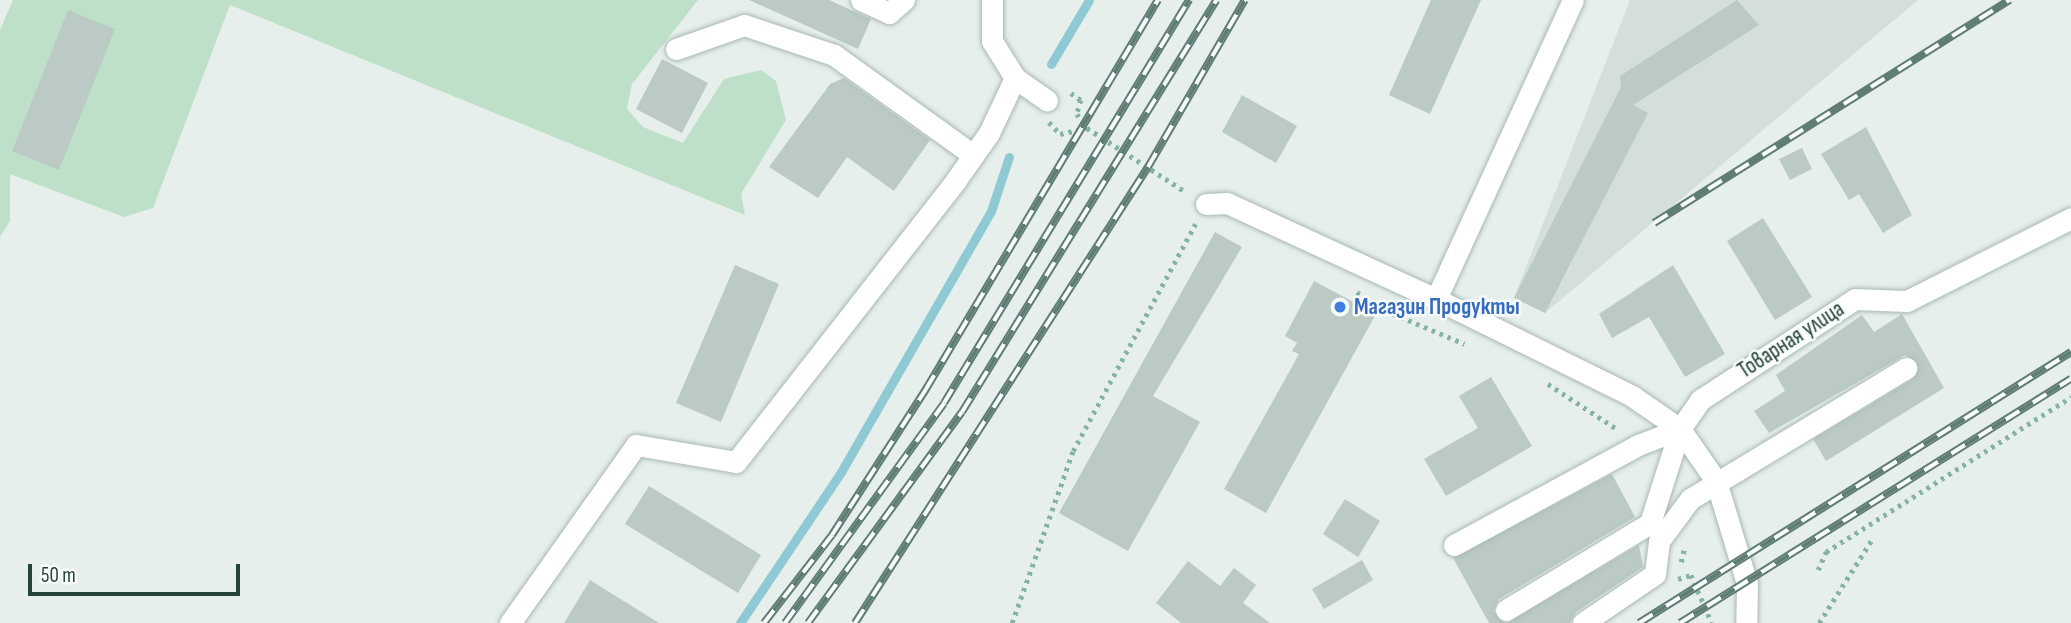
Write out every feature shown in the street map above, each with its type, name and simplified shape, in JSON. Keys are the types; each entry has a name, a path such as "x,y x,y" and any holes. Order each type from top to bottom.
{"street":[{"path":"861,0 888,13 904,0"},
{"path":"1436,299 1573,0"},
{"path":"988,2 992,41 1015,78 1047,100"},
{"path":"676,49 744,25 834,55 974,155"},
{"path":"510,623 636,444 736,462 974,155 1015,78"},
{"path":"1206,204 1227,203 1436,299 1632,396 1681,429 1716,481 1747,584 1746,623"},
{"name":"Товарная улица","path":"1506,610 1650,523 1681,429 1700,400 1855,299 1907,301 2071,218"},
{"path":"1583,623 1655,574 1659,541 1690,499 1906,368"},
{"path":"1454,545 1638,445 1681,429"}],"path":[{"path":"1012,623 1073,451 1206,204 1087,128 1060,134 1049,125 1047,100"},
{"path":"1344,282 1377,307 1477,349"},
{"path":"1538,379 1638,445"},
{"path":"1818,570 1826,552 2071,397"},
{"path":"1674,566 1686,557 1675,521"},
{"path":"1819,623 1872,538"},
{"path":"1668,579 1690,575 1712,623"}],"shaded area":[{"path":"1630,0 1918,0 1545,313 1514,298"}],"green space":[{"path":"13,0 698,0 632,84 627,109 643,127 683,143 724,79 761,70 776,81 786,120 741,194 745,215 230,5 153,208 124,217 10,174 10,221 0,237 0,30"}],"building":[{"path":"749,0 829,0 871,19 858,49"},
{"path":"1431,0 1481,0 1430,114 1389,95"},
{"path":"1737,0 1759,25 1633,105 1648,113 1545,313 1514,298 1621,87 1620,76"},
{"path":"68,10 115,29 59,170 12,151"},
{"path":"662,59 708,83 682,133 636,109"},
{"path":"844,78 930,140 894,191 847,157 818,198 769,167 830,84"},
{"path":"1242,95 1297,126 1276,163 1222,132"},
{"path":"1866,127 1912,215 1883,233 1859,194 1849,200 1821,154"},
{"path":"1802,148 1812,169 1790,180 1779,159"},
{"path":"1763,218 1812,297 1775,320 1727,241"},
{"path":"1215,232 1242,247 1153,396 1200,422 1128,551 1059,513"},
{"path":"735,265 779,284 721,422 676,403"},
{"path":"1673,265 1725,354 1685,377 1649,317 1612,338 1599,314"},
{"path":"1314,281 1376,314 1266,513 1224,489 1299,354 1292,351 1297,343 1285,336"},
{"path":"1902,314 1944,388 1826,461 1813,439 1913,379 1917,362 1905,355 1769,433 1754,411 1785,391 1776,375 1862,315 1874,332"},
{"path":"1491,377 1532,446 1446,496 1424,459 1478,428 1459,396"},
{"path":"1612,474 1635,517 1499,599 1493,611 1505,623 1489,623 1453,558"},
{"path":"649,486 761,555 738,593 625,524"},
{"path":"1345,499 1380,521 1358,557 1323,534"},
{"path":"1639,545 1643,567 1576,612 1570,623 1507,623"},
{"path":"1362,560 1373,580 1324,609 1312,589"},
{"path":"1188,561 1220,586 1234,568 1256,585 1243,603 1270,623 1181,623 1156,603"},
{"path":"590,580 659,623 564,623"}],"waterway":[{"path":"1051,64 1089,0"},
{"path":"740,623 841,472 991,211 1009,157"}],"railway":[{"path":"764,623 832,535 926,389 1158,0"},
{"path":"785,623 944,403 1189,0"},
{"path":"808,623 962,412 1216,0"},
{"path":"855,623 1148,167 1245,0"},
{"path":"1654,223 2010,0"},
{"path":"1639,623 2071,352"},
{"path":"1680,623 2071,379"}],"place":[{"name":"Магазин Продукты","path":"1340,307"}]}
